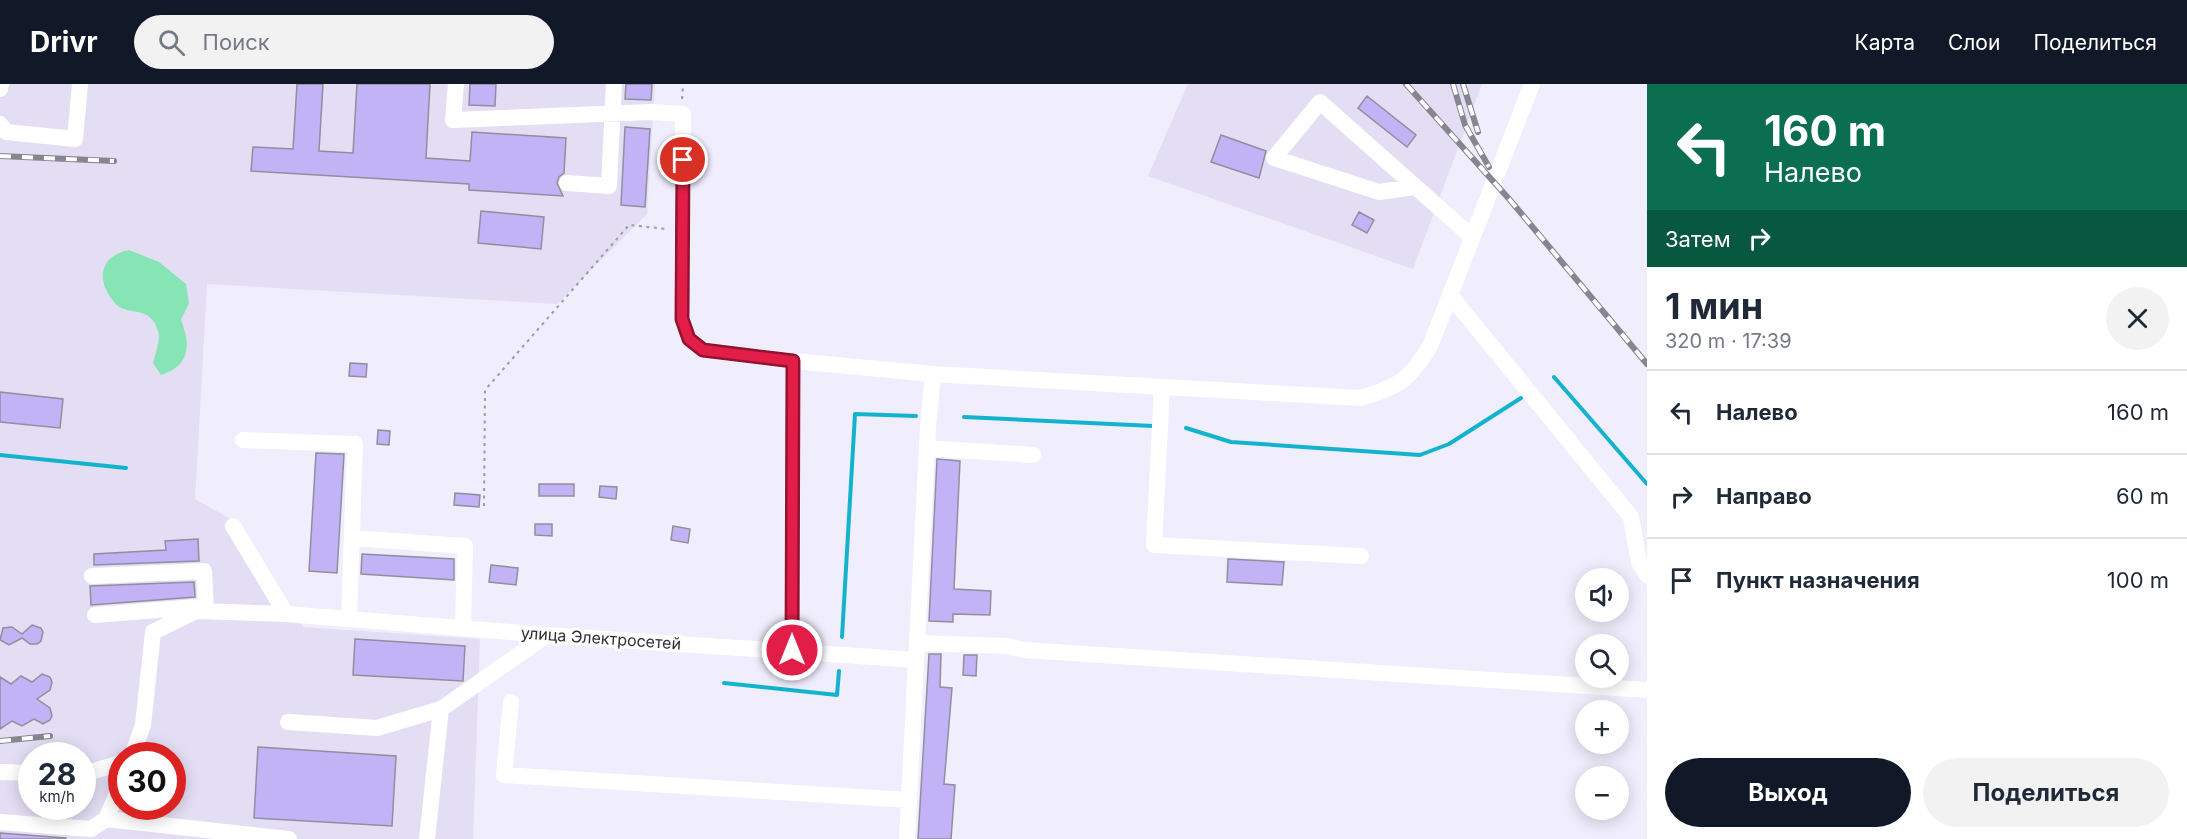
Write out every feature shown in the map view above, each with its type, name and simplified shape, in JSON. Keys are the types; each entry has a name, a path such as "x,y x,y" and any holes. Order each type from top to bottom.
{"street":[{"path":"0,89 1,84"},
{"path":"0,124 6,132 75,139 80,84"},
{"path":"456,84 453,120 612,114 683,114 682,319 689,339 703,350 933,374 1360,398 1392,389 1418,367 1431,344 1532,84"},
{"path":"567,183 609,186 614,84"},
{"path":"1414,187 1379,192 1274,158 1320,102 1472,237"},
{"path":"1450,295 1631,517 1647,525"},
{"path":"792,650 793,361"},
{"path":"907,839 927,448 933,374"},
{"path":"1161,387 1154,544 1361,556"},
{"path":"243,440 355,444 349,619"},
{"path":"927,448 1033,455"},
{"path":"1631,517 1639,562 1647,575"},
{"path":"233,526 286,614"},
{"path":"352,538 465,546 463,628"},
{"path":"92,576 204,571 206,609"},
{"path":"95,615 206,609"},
{"path":"137,742 143,725 153,632 196,611 206,609"},
{"name":"улица Электросетей","path":"206,609 916,660"},
{"path":"288,722 377,728 441,709 547,635"},
{"path":"917,643 1007,646 1024,650 1647,690"},
{"path":"511,702 504,775 909,800"},
{"path":"427,839 441,709"},
{"path":"0,772 18,773"},
{"path":"0,822 91,834 108,814"},
{"path":"106,819 289,839"}],"path":[{"path":"484,506 485,390 629,225 682,230"}],"shaded area":[{"path":"0,84 655,84 647,214 557,304 207,284 195,499 236,522 303,627 480,639 473,839 0,839"},
{"path":"1188,84 1482,84 1413,269 1148,176"}],"green space":[{"path":"129,250 159,262 186,284 189,303 181,320 186,338 186,354 178,366 161,375 153,363 159,339 154,322 144,314 119,307 104,285 106,263 119,253"}],"building":[{"path":"297,84 323,84 319,151 353,153 357,84 430,84 426,158 470,161 472,132 566,138 564,173 559,177 557,183 563,196 469,190 469,184 251,171 253,147 293,149"},
{"path":"470,84 496,84 495,106 469,105"},
{"path":"626,84 652,84 651,100 625,99"},
{"path":"1367,96 1416,135 1407,147 1358,108"},
{"path":"625,127 650,129 645,207 621,205"},
{"path":"1221,135 1266,151 1259,178 1211,162"},
{"path":"481,211 544,217 541,249 478,243"},
{"path":"1359,212 1374,220 1367,233 1352,225"},
{"path":"350,363 367,364 366,377 349,376"},
{"path":"0,392 63,399 60,428 0,422"},
{"path":"378,430 390,431 389,445 377,444"},
{"path":"316,453 344,454 337,573 309,571"},
{"path":"937,459 960,461 954,589 991,591 990,615 953,614 953,622 929,621"},
{"path":"539,484 574,484 574,496 539,496"},
{"path":"600,486 617,487 616,499 599,497"},
{"path":"455,493 480,495 479,507 454,505"},
{"path":"535,524 552,524 552,536 535,535"},
{"path":"673,526 690,529 688,543 671,540"},
{"path":"198,539 199,561 94,565 94,554 166,550 165,541"},
{"path":"362,554 454,559 454,580 361,574"},
{"path":"1228,559 1284,562 1282,585 1227,582"},
{"path":"491,565 518,568 516,585 489,582"},
{"path":"194,582 195,597 91,605 90,586"},
{"path":"32,625 41,628 43,632 41,641 37,644 30,644 22,638 9,645 0,640 3,628 12,627 22,634"},
{"path":"355,639 465,646 463,681 353,675"},
{"path":"929,654 941,654 940,687 952,688 944,784 955,785 951,839 918,839"},
{"path":"964,655 977,655 976,676 963,675"},
{"path":"42,674 50,677 52,682 50,690 37,699 50,708 52,716 50,720 43,724 34,719 22,726 12,721 0,729 0,677 11,684 21,676 32,682"},
{"path":"258,747 396,756 392,826 254,818"},
{"path":"0,833 66,838 66,839 0,839"}],"waterway":[{"path":"1554,377 1647,484"},
{"path":"1186,428 1231,442 1420,455 1449,444 1521,398"},
{"path":"842,637 855,414 916,416"},
{"path":"964,417 1153,426"},
{"path":"0,455 126,468"},
{"path":"724,683 837,695 839,671"}],"railway":[{"path":"1406,84 1510,200 1647,364"},
{"path":"1453,84 1465,125 1489,167"},
{"path":"1463,84 1478,132"},
{"path":"0,156 114,161"},
{"path":"0,741 50,736"}],"route":[{"path":"683,160 682,319 689,339 703,350 793,361 792,650"}]}
